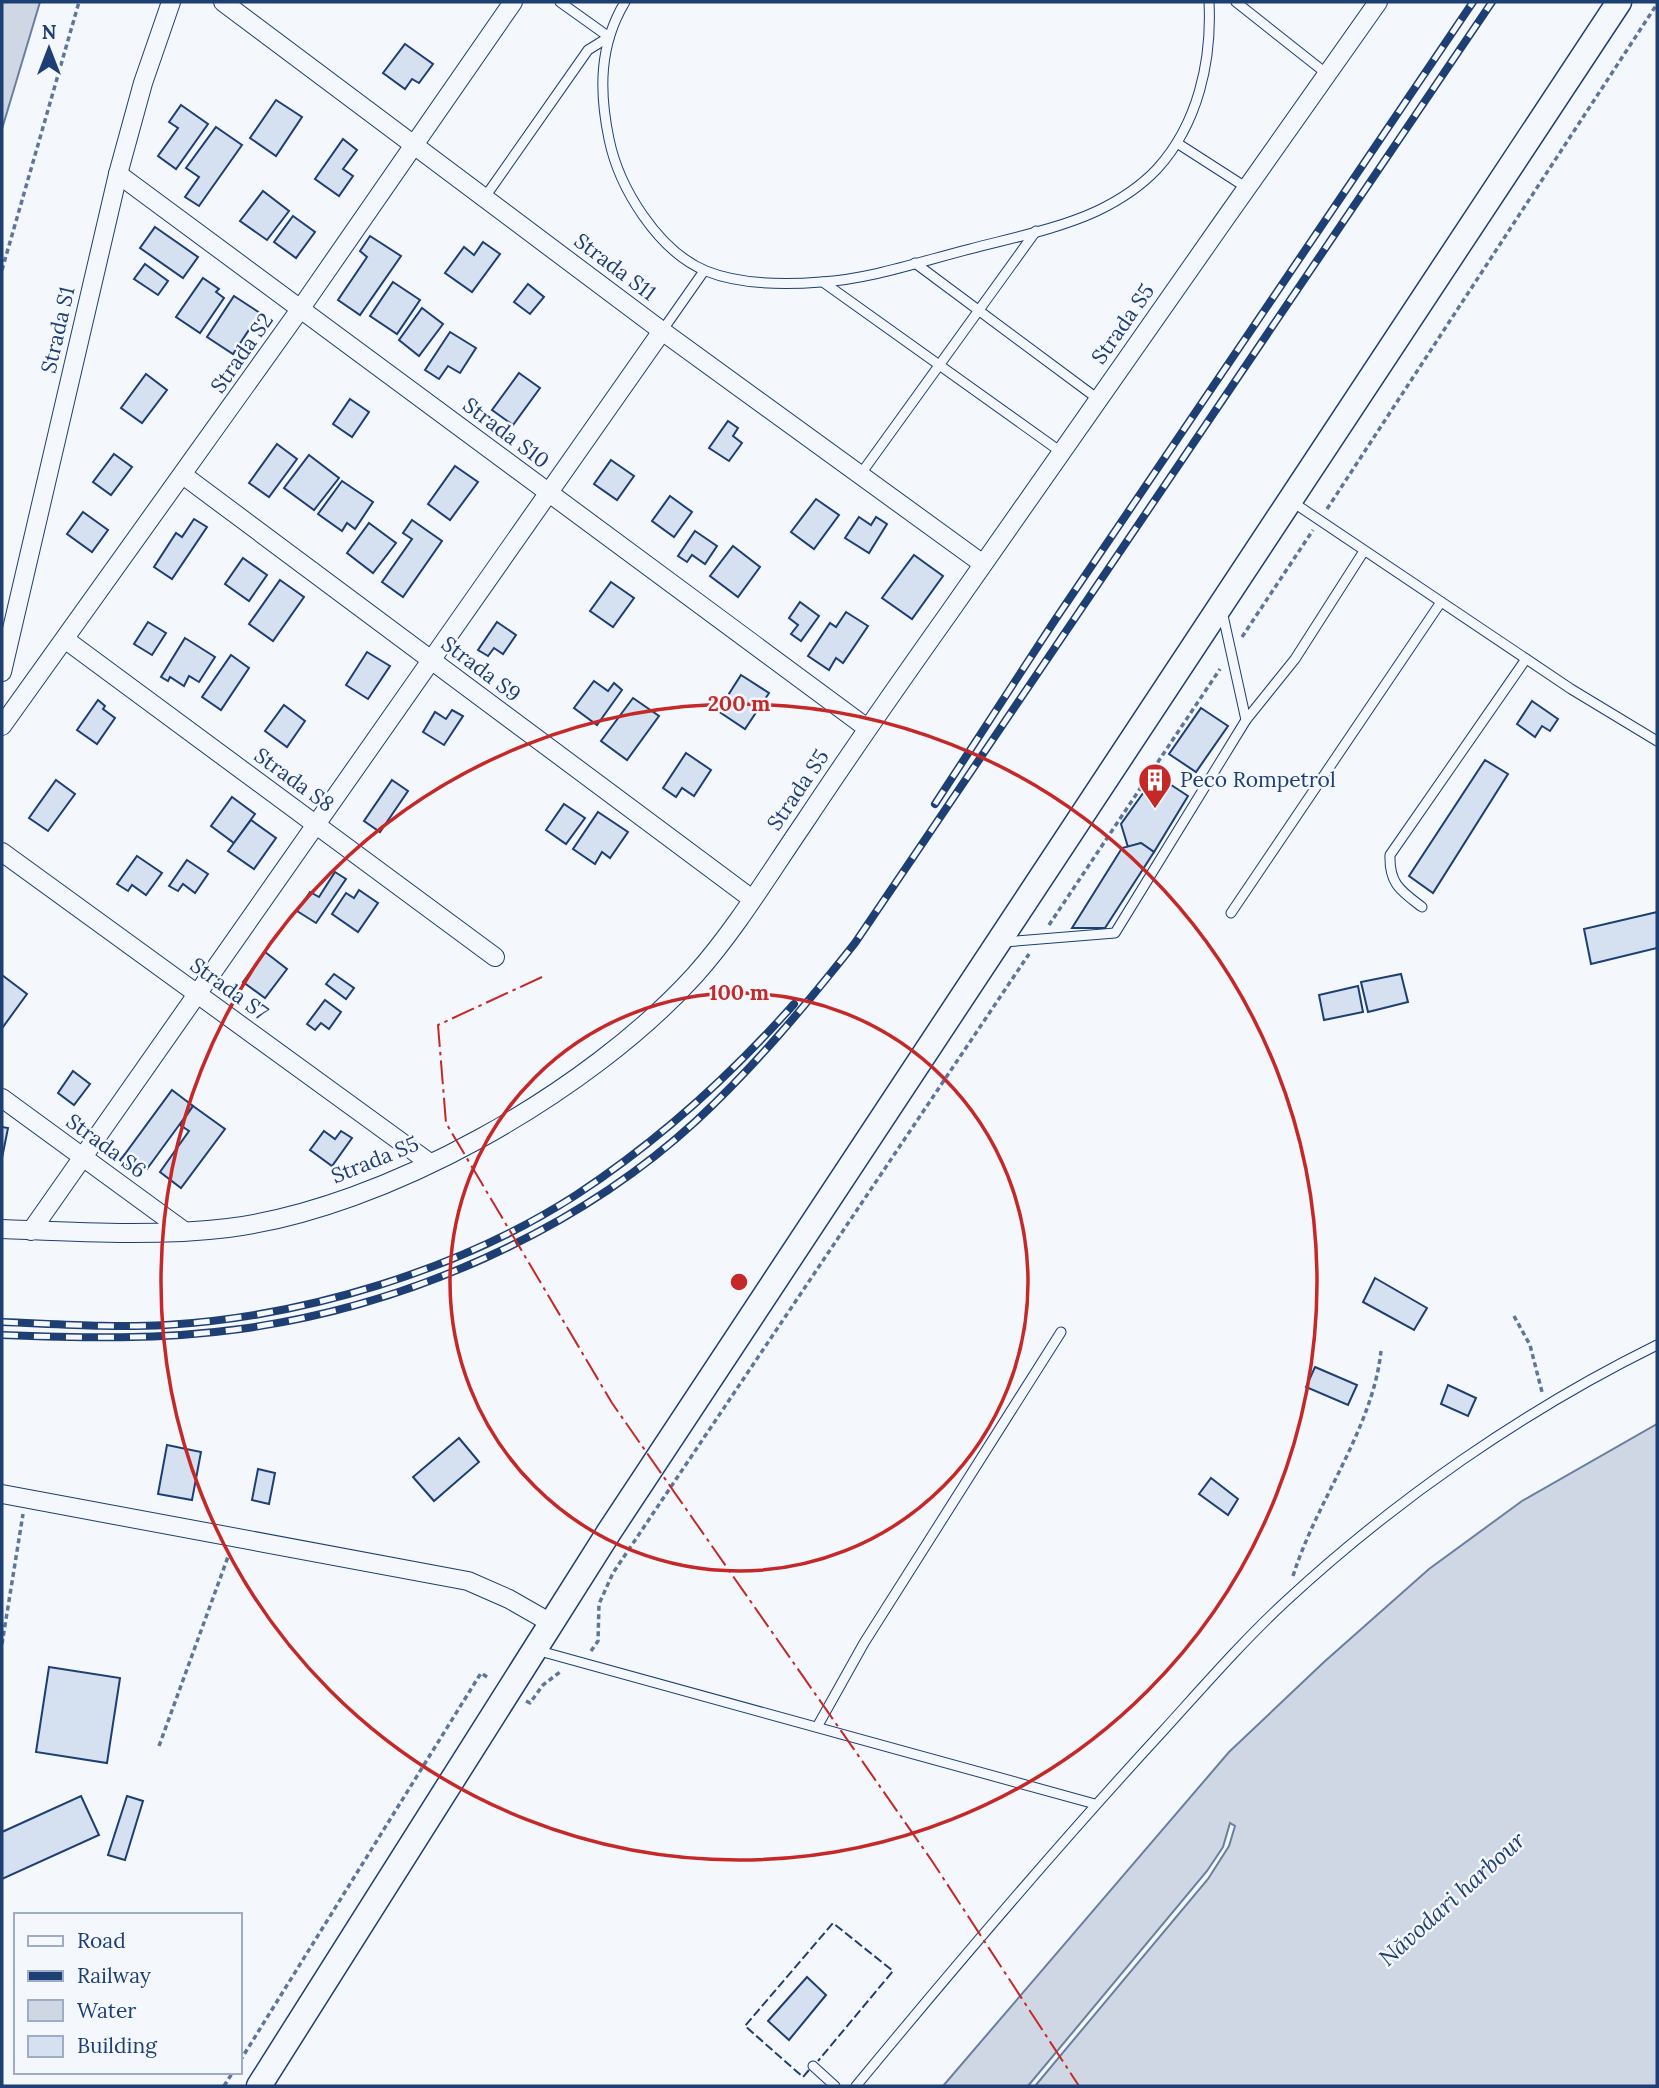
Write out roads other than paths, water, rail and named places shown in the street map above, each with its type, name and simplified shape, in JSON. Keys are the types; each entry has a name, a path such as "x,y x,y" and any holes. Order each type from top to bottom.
{"main road":[{"path":"259,2086 551,1623 996,943 1619,2"}],"street":[{"name":"Strada S1","path":"2,672 118,174 143,83 171,2"},
{"name":"Strada S11","path":"223,2 662,331 983,564"},
{"name":"Strada S2","path":"2,726 301,308 513,2"},
{"name":"Strada S5","path":"2,1229 184,1231 229,1228 285,1217 338,1200 430,1163 512,1119 595,1066 654,1017 698,971 752,899 867,728 1378,2"},
{"name":"Strada S10","path":"118,174 867,728"},
{"path":"31,1231 662,331"},
{"name":"Strada S9","path":"183,475 752,899"},
{"name":"Strada S8","path":"66,640 495,957"},
{"name":"Strada S7","path":"2,852 430,1163"},
{"name":"Strada S6","path":"2,1098 184,1231"},
{"path":"2,1494 468,1581 509,1599 551,1623"}],"lane":[{"path":"560,2 609,37"},
{"path":"625,2 609,37 603,59 604,118 613,158 625,189 644,219 675,249 704,271 751,281 823,282 915,263 1036,231 1094,212 1130,194 1157,169 1177,144 1193,109 1205,72 1211,25 1209,2"},
{"path":"1236,2 1327,74"},
{"path":"485,197 588,50 609,37"},
{"path":"1177,144 1247,188"},
{"path":"860,475 1036,231"},
{"path":"915,263 1098,399"},
{"path":"662,331 704,271"},
{"path":"823,282 938,367 1061,452"},
{"path":"1289,500 1526,659 1657,741"},
{"path":"996,943 1115,933 1246,720 1295,659 1364,551"},
{"path":"1231,914 1441,602"},
{"path":"1221,605 1246,720"},
{"path":"1422,907 1401,891 1390,874 1390,855 1526,659"},
{"path":"817,1727 864,1643 1061,1332"},
{"path":"856,2086 990,1924 1095,1804 1285,1602 1387,1515 1542,1406 1657,1345"},
{"path":"535,1649 1095,1804"},
{"path":"813,2066 835,2086"}],"water":[{"path":"2,2 40,2 2,129"},
{"name":"Năvodari harbour","path":"1657,1424 1657,2086 1035,2086 1208,1879 1229,1846 1235,1826 1230,1823 1223,1847 1207,1871 1028,2086 943,2086 1229,1752 1324,1662 1429,1569 1522,1501"}],"railway":[{"path":"935,804 1055,620 1473,2"},
{"path":"2,1335 121,1337 210,1333 301,1318 363,1303 424,1283 483,1259 541,1230 596,1198 648,1161 696,1121 779,1035 855,943 1492,2"},
{"path":"2,1322 125,1326 218,1320 325,1300 431,1267 531,1222 606,1175 691,1107 744,1057 794,1004"}],"place":[{"name":"Peco Rompetrol","path":"1155,810"}]}
